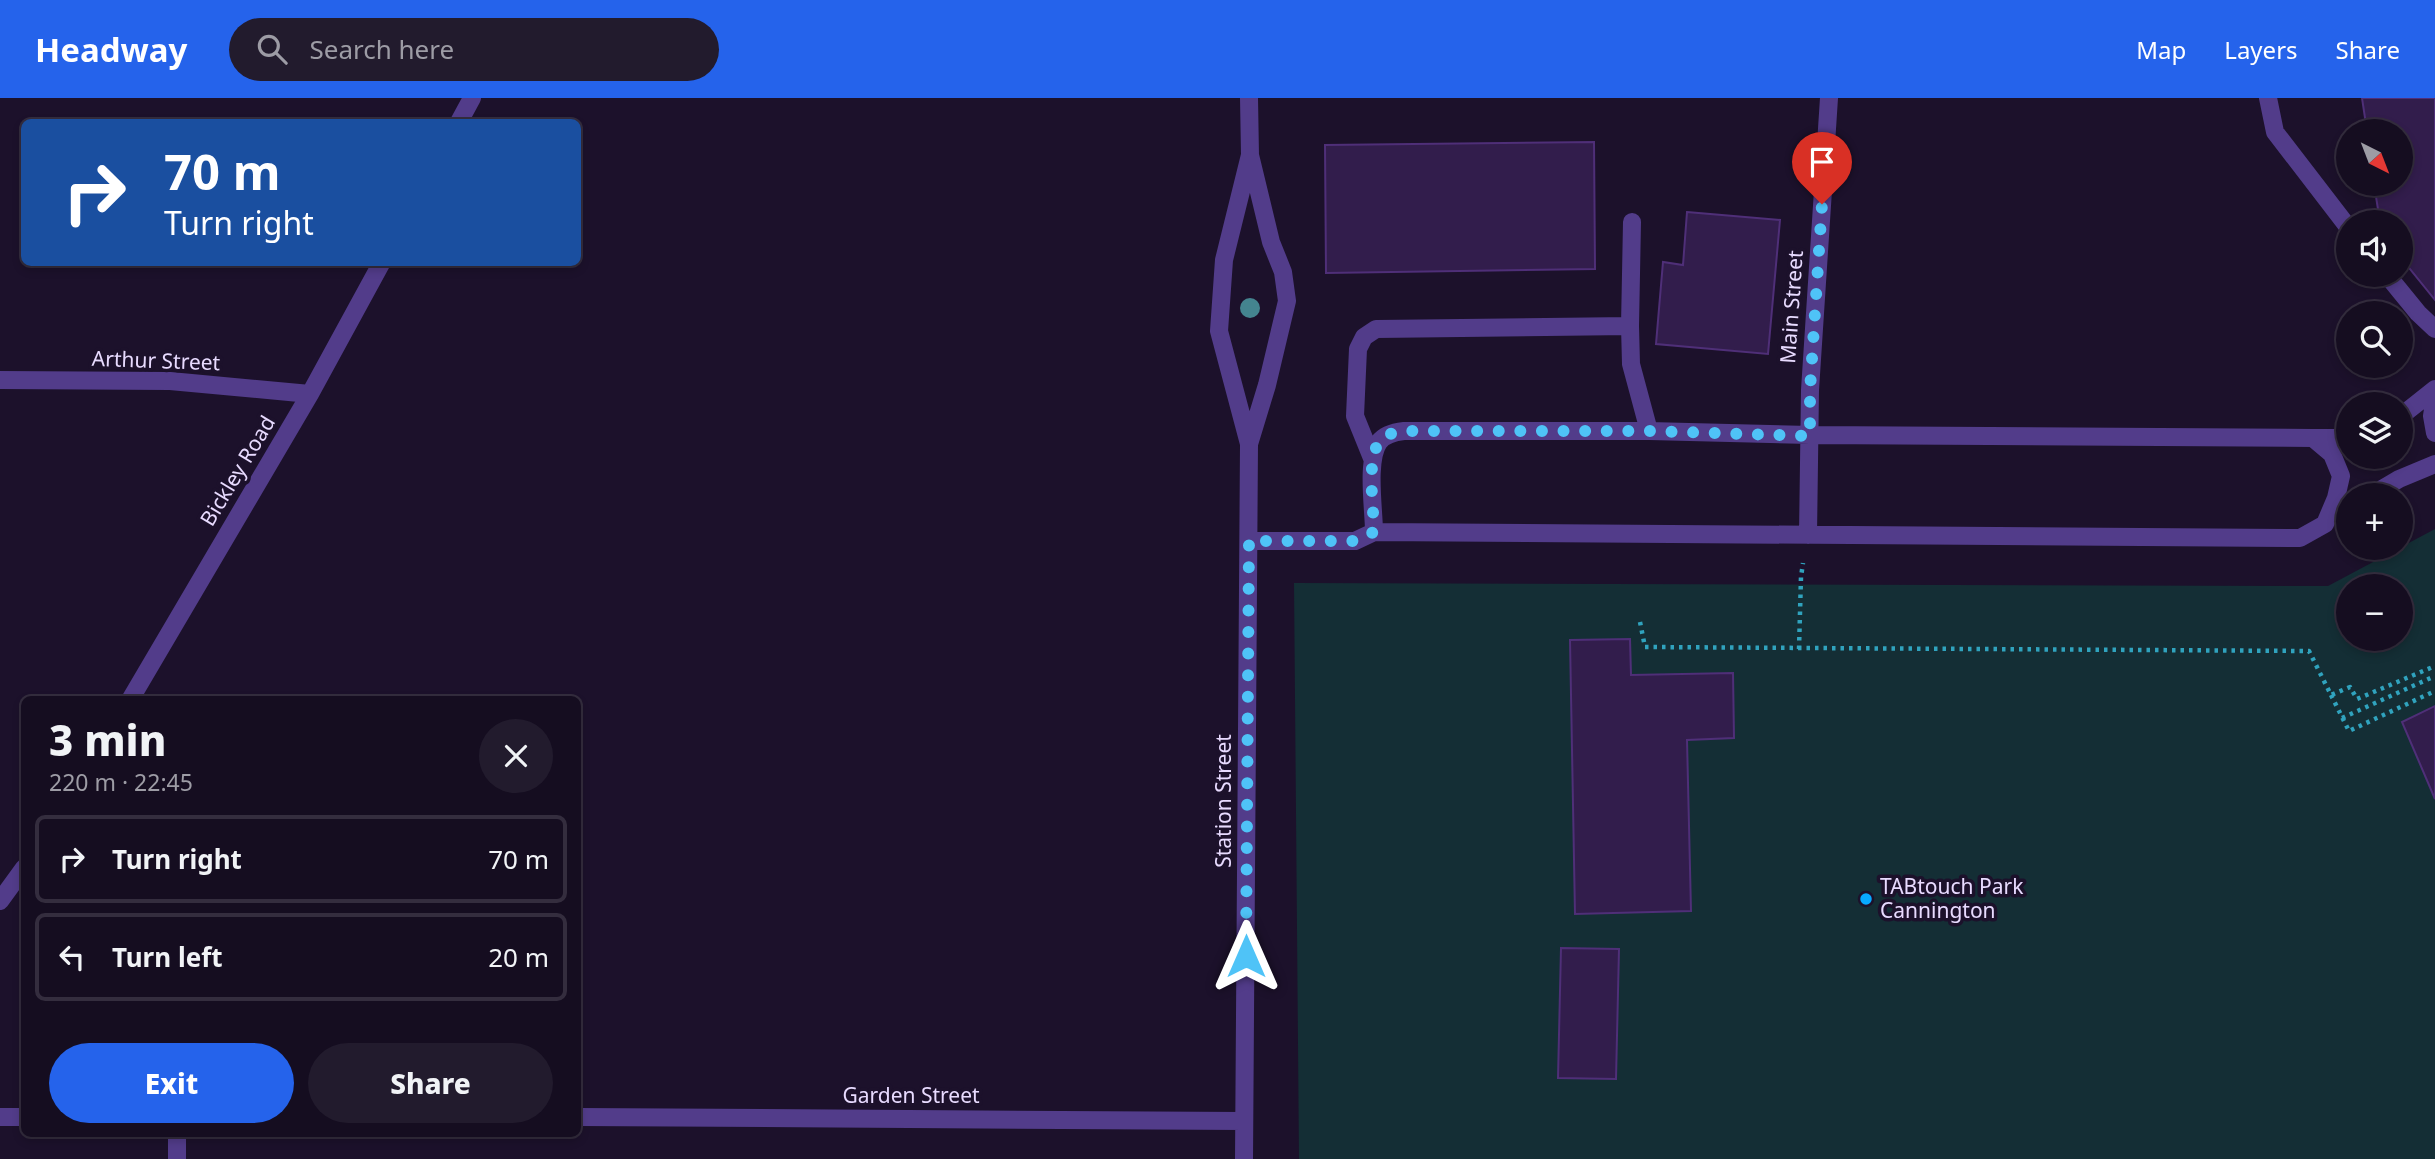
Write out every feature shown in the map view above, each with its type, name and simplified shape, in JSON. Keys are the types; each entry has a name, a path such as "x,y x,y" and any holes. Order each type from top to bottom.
{"street":[{"path":"461,119 472,98"},
{"name":"Station Street","path":"1249,444 1268,385 1287,301 1283,272 1271,242 1250,155 1250,98"},
{"name":"Main Street","path":"1808,535 1810,390 1829,98"},
{"path":"2268,98 2271,121 2278,138 2336,212"},
{"name":"Station Street","path":"1244,1159 1249,444 1219,331 1224,260 1250,155"},
{"path":"1632,222 1631,364 1649,431"},
{"name":"Bickley Road","path":"132,696 310,394 380,266"},
{"path":"2397,287 2435,329"},
{"path":"1374,532 1372,458 1355,416 1358,349 1363,337 1376,329 1630,326"},
{"name":"Arthur Street","path":"0,380 170,381 310,394"},
{"path":"2413,406 2435,389"},
{"path":"2435,397 2432,416 2435,433"},
{"path":"1372,458 1380,441 1390,433 1404,431 2336,438"},
{"path":"2313,438 2332,454 2342,476 2325,524"},
{"path":"2392,483 2435,464"},
{"path":"1249,541 1354,541 1374,532 2300,538 2336,517"},
{"path":"0,901 21,872"},
{"path":"0,1117 21,1117"},
{"name":"Garden Street","path":"581,1117 1244,1121"},
{"path":"177,1137 177,1159"}],"path":[{"path":"1799,649 1801,577 1808,535"},
{"path":"1640,622 1645,647 2309,651 2349,731 2435,691"},
{"path":"2331,695 2350,687 2357,699 2435,666"},
{"path":"2342,718 2435,676"}],"shaded area":[{"name":"TABtouch Park Cannington","path":"2435,529 2435,1159 1299,1159 1294,583 2328,586 2336,582 2336,651 2413,651 2413,574 2351,574 2377,560 2413,560 2413,541"}],"building":[{"path":"2362,98 2435,98 2435,300 2413,273 2413,210 2378,210 2376,196 2413,196 2413,119 2365,119"},
{"path":"1594,142 1595,269 1326,273 1325,145"},
{"path":"1687,212 1780,220 1768,354 1656,344 1663,262 1683,265"},
{"path":"1630,639 1631,675 1733,673 1734,738 1687,740 1691,911 1575,914 1570,640"},
{"path":"2435,706 2435,799 2402,722"},
{"path":"1561,948 1619,949 1616,1079 1558,1078"}],"place":[{"name":"TABtouch Park Cannington","path":"1866,899"}],"route":[{"path":"1246,956 1249,541 1354,541 1374,532 1372,458 1380,441 1390,433 1649,431 1810,436 1810,390 1822,204"}]}
